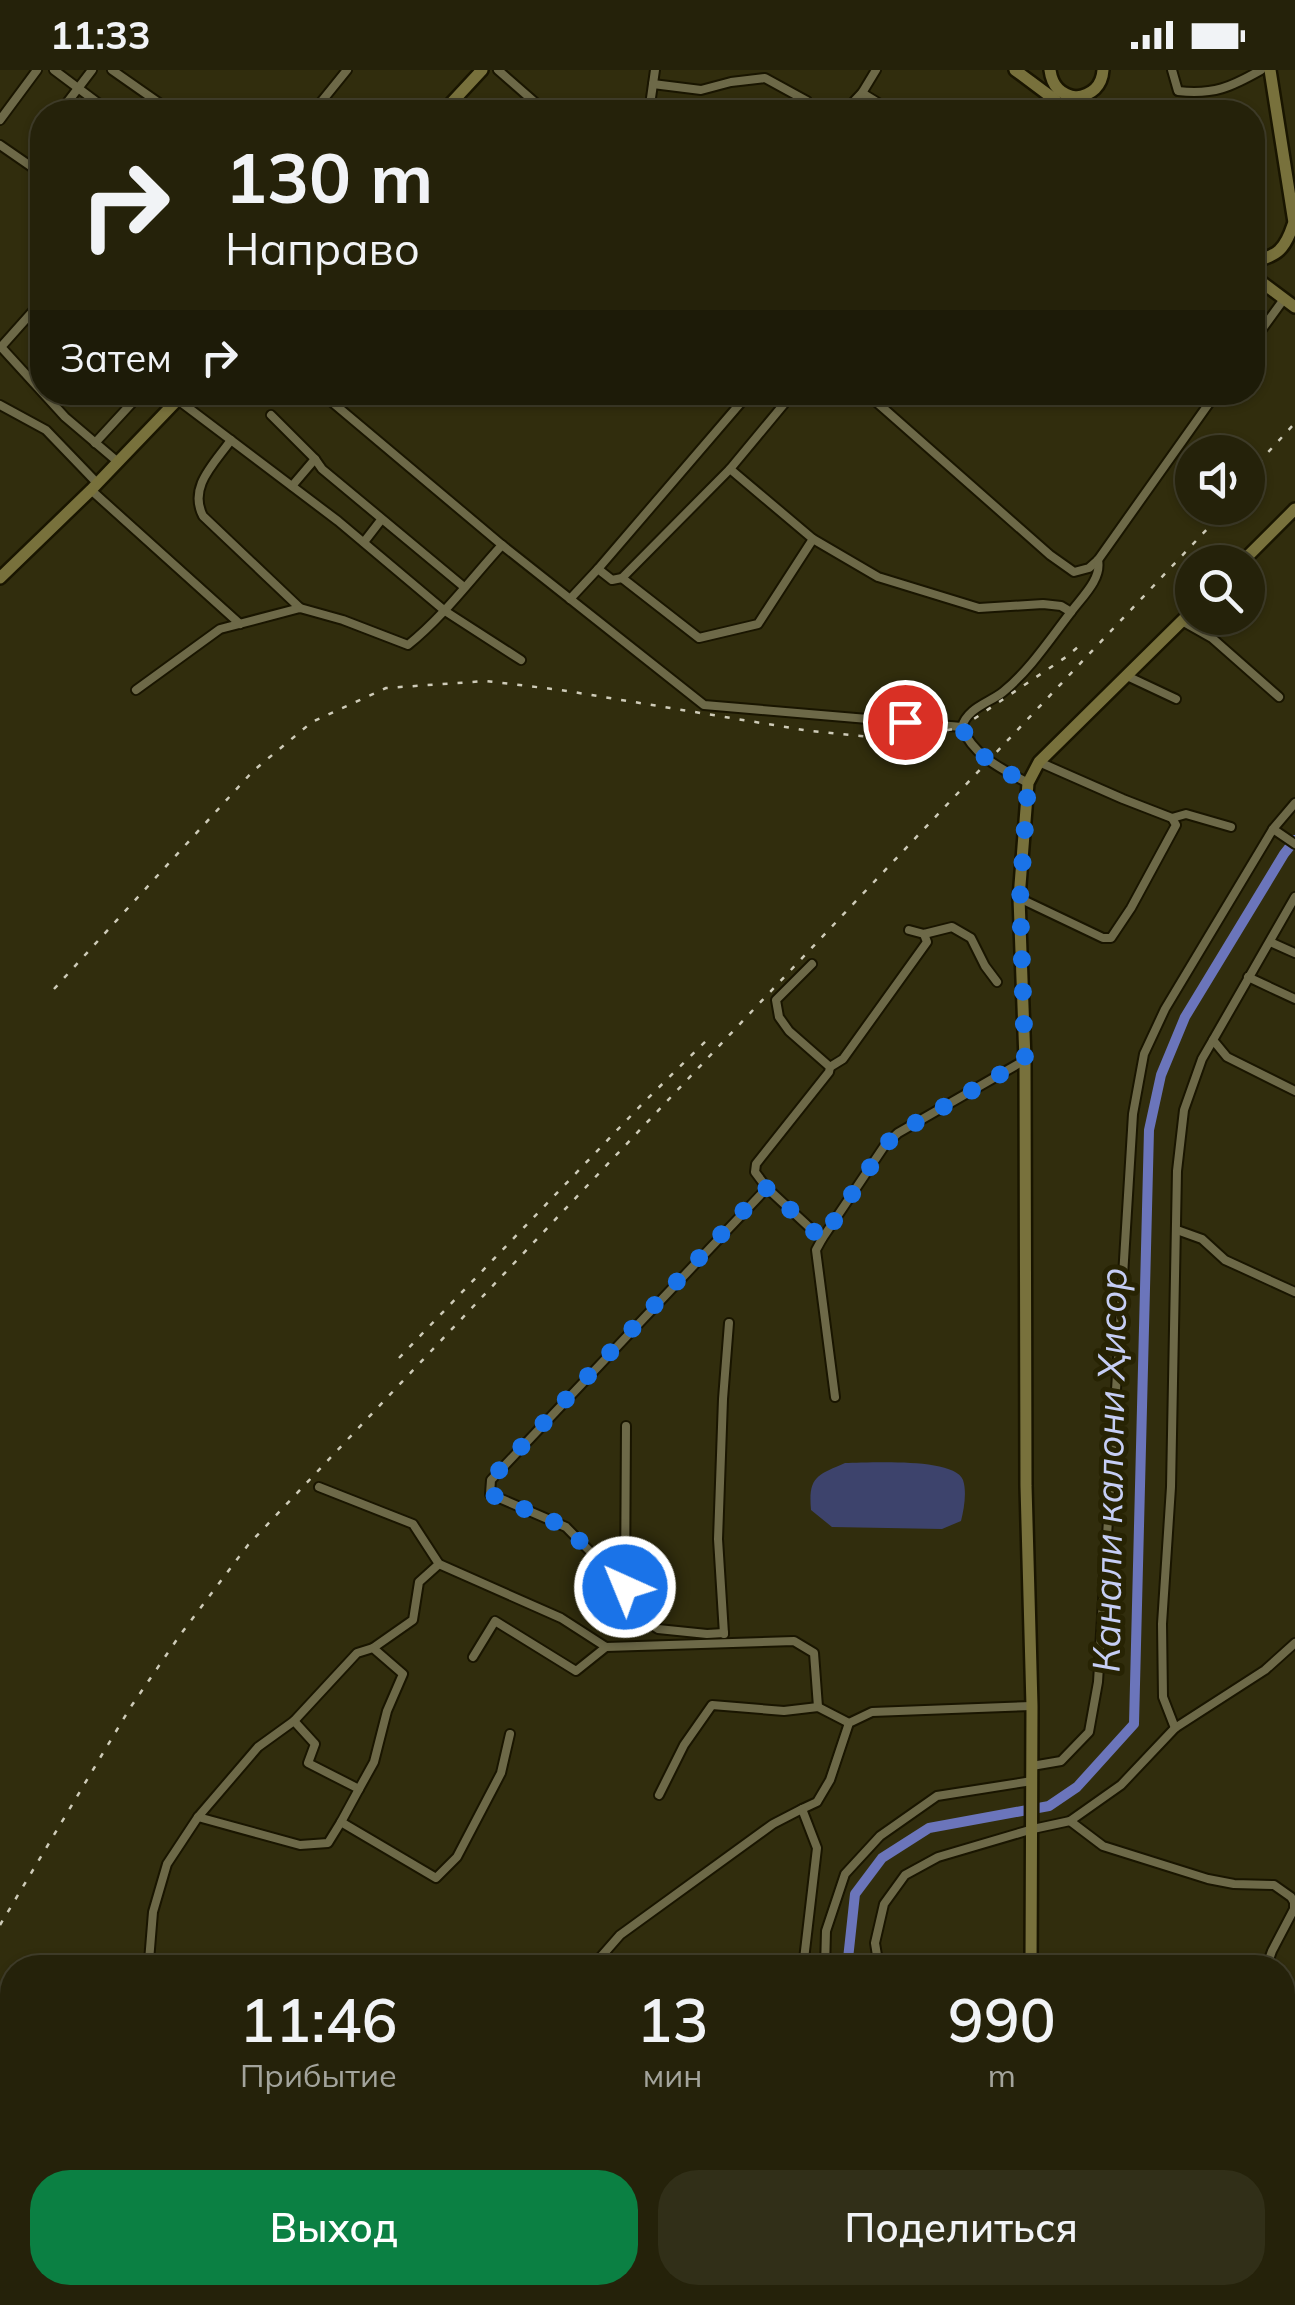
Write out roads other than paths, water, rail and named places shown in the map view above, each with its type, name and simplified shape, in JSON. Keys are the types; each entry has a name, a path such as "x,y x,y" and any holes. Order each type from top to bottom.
{"main road":[{"path":"454,100 482,70"},
{"path":"1015,70 1058,96 1076,97 1089,94 1099,85 1103,70"},
{"path":"1050,70 1060,100"},
{"path":"1265,259 1287,245 1294,226 1270,70"},
{"path":"1265,285 1295,307"},
{"path":"0,578 173,405"},
{"path":"1259,545 1295,509"},
{"path":"1031,1955 1032,1706 1020,898 1028,784 1039,762 1175,628"}],"street":[{"path":"0,120 37,70"},
{"path":"54,70 94,100"},
{"path":"69,100 92,70"},
{"path":"112,70 155,100"},
{"path":"323,100 347,70"},
{"path":"498,70 532,100"},
{"path":"651,100 655,70"},
{"path":"855,100 876,70"},
{"path":"1172,70 1178,91 1197,93 1226,89 1261,70"},
{"path":"653,84 701,90 765,78 805,100"},
{"path":"862,93 873,100"},
{"path":"0,145 30,166"},
{"path":"1265,325 1284,299"},
{"path":"30,314 1,346 30,378"},
{"path":"0,404 46,430 94,487 240,624"},
{"path":"54,405 118,462"},
{"path":"95,443 130,405"},
{"path":"192,405 445,611 521,660"},
{"path":"335,405 502,546 704,705 962,727"},
{"path":"570,600 739,405"},
{"path":"598,569 612,580 622,578 730,469 783,405"},
{"path":"880,405 1074,572 1089,568 1098,560 1208,405"},
{"path":"270,416 322,469 464,587"},
{"path":"231,440 199,488 197,503 203,516 300,608 408,645 437,622 502,546"},
{"path":"292,486 315,459"},
{"path":"730,469 813,539 878,578 978,608 1043,604 1072,612"},
{"path":"364,542 381,520"},
{"path":"622,578 699,638 758,624 813,539"},
{"path":"1028,784 989,762 966,738 962,727 971,712 1005,691 1023,674 1098,575 1098,560"},
{"path":"136,690 220,629 300,608"},
{"path":"1207,635 1280,696"},
{"path":"1127,676 1176,699"},
{"path":"1039,762 1172,818 1186,814 1231,827"},
{"path":"1032,1766 1061,1761 1089,1732 1098,1682 1133,1114 1144,1054 1165,1009 1295,803"},
{"path":"1020,898 1110,938 1131,908 1176,824 1172,818"},
{"path":"1276,831 1295,844"},
{"path":"1175,1728 1163,1697 1162,1624 1171,1486 1176,1171 1184,1110 1202,1058 1295,898"},
{"path":"908,930 924,934 952,927 971,938 997,982"},
{"path":"822,1239 767,1188 755,1172 756,1164 830,1067 843,1059 927,942 924,934"},
{"path":"1270,942 1295,954"},
{"path":"812,964 776,1000 779,1017 789,1031 830,1067"},
{"path":"1248,977 1295,999"},
{"path":"1213,1040 1227,1057 1295,1091"},
{"path":"835,1397 816,1250 822,1239 885,1145 898,1133 1025,1060"},
{"path":"724,1638 658,1630 644,1620 625,1587 566,1527 490,1494 490,1480 767,1188"},
{"path":"1176,1230 1202,1239 1224,1260 1295,1292"},
{"path":"724,1638 718,1539 729,1323"},
{"path":"625,1587 626,1426"},
{"path":"319,1487 413,1524 438,1564 561,1618 606,1647"},
{"path":"149,1955 153,1912 167,1864 198,1816 258,1748 294,1721 357,1653 373,1648 414,1620 419,1582 438,1564"},
{"path":"473,1656 495,1621 576,1671 606,1647 724,1638 794,1641 814,1652 818,1706"},
{"path":"877,1955 875,1943 884,1904 905,1874 938,1857 1070,1822 1121,1785 1175,1728 1265,1670 1295,1643"},
{"path":"198,1816 300,1845 328,1843 374,1762 387,1710 404,1674 373,1648"},
{"path":"659,1794 684,1745 712,1705 784,1711 818,1706 849,1723"},
{"path":"603,1955 620,1934 773,1824 817,1802 830,1780 849,1723 872,1712 1032,1706"},
{"path":"294,1721 316,1744 308,1762 359,1789"},
{"path":"341,1822 436,1878 458,1857 501,1773 510,1734"},
{"path":"826,1955 826,1930 845,1874 880,1836 936,1796 1032,1781"},
{"path":"802,1809 817,1848 805,1955"},
{"path":"1070,1822 1103,1846 1208,1879 1274,1885 1284,1890 1294,1902 1294,1909 1271,1955"}],"waterway":[{"name":"Канали калони Ҳисор","path":"848,1955 855,1894 882,1858 929,1828 1049,1806 1077,1787 1134,1724 1149,1130 1161,1075 1185,1017 1295,840"}],"railway":[{"path":"1265,456 1295,423"},
{"path":"0,1925 130,1708 248,1545 1211,525"},
{"path":"54,989 253,771 312,722 386,688 486,681 810,731 903,740 962,727 1084,642"},
{"path":"399,1358 708,1039"}]}
